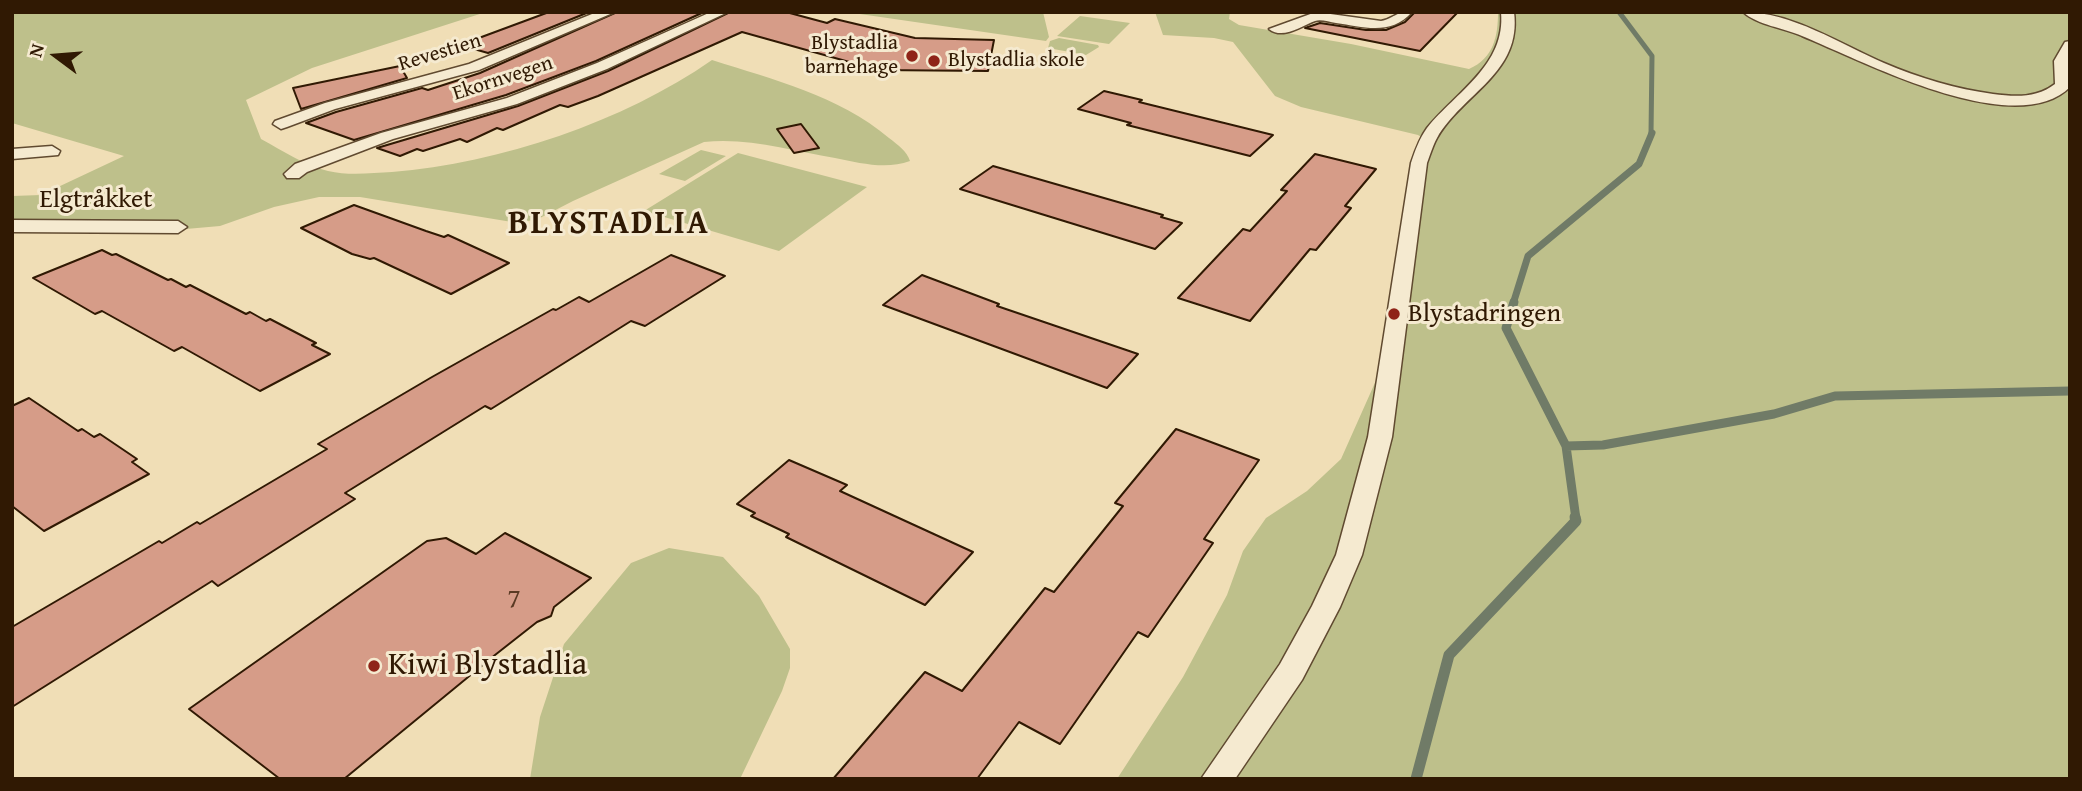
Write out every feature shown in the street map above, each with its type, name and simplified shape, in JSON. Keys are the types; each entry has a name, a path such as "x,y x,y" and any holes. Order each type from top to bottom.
{"street":[{"name":"Revestien","path":"281,124 330,106 474,67 608,12"},
{"name":"Ekornvegen","path":"293,174 301,168 387,136 512,101 551,87 722,12"},
{"path":"1276,29 1294,27 1316,14 1381,24 1392,23 1406,12"},
{"path":"1217,779 1291,672 1326,607 1349,555 1380,437 1419,163 1430,135 1499,59 1511,24 1507,12"},
{"path":"1749,12 1794,27 1918,81 1957,92 2004,100 2040,100 2057,94 2063,86 2062,61 2070,45"},
{"path":"12,154 52,151"},
{"name":"Elgtråkket","path":"12,226 178,227"}],"green space":[{"path":"12,12 486,12 312,68 246,100 261,139 302,161 336,173 392,172 433,167 517,149 559,136 640,102 712,60 805,90 849,110 899,146 910,161 873,165 753,143 704,142 538,219 518,223 360,197 319,197 274,207 220,226 152,232 12,232 12,196 41,195 124,156 12,123"},
{"path":"846,12 1043,12 1049,37 1046,41"},
{"path":"1155,12 1230,12 1229,19 1239,25 1351,44 1469,69 1484,59 1493,45 1498,12 2070,12 2070,779 1117,779 1183,677 1227,595 1243,551 1266,518 1307,491 1341,459 1382,367 1423,200 1430,143 1418,135 1301,107 1275,96 1233,42 1163,35"},
{"path":"1080,16 1130,23 1109,44 1057,36"},
{"path":"1059,38 1099,47 1086,55 1048,48 1050,41"},
{"path":"701,150 726,156 685,181 659,174"},
{"path":"738,153 867,187 779,251 644,211"},
{"path":"669,548 723,557 759,596 790,649 790,668 782,691 740,779 530,779 540,717 564,644 631,563"}],"building":[{"path":"549,12 589,12 488,53 460,45"},
{"path":"617,12 704,12 596,61 506,95 354,140 306,123 336,112 422,88 428,90 480,73"},
{"path":"730,12 786,12 827,23 835,19 915,38 994,40 988,71 878,70 742,32 598,96 568,107 560,105 503,130 497,128 467,142 460,139 423,151 417,149 400,156 377,148 518,106 608,71"},
{"path":"1415,12 1458,12 1420,51 1305,28 1320,23 1366,30 1386,30 1405,22"},
{"path":"400,66 407,78 301,109 293,88"},
{"path":"1104,91 1273,135 1250,156 1127,125 1131,123 1078,109"},
{"path":"801,124 819,148 794,153 777,129"},
{"path":"1315,154 1376,169 1345,206 1351,208 1316,250 1310,249 1250,321 1178,298 1243,229 1250,231 1287,191 1281,190"},
{"path":"993,166 1163,215 1161,217 1182,223 1155,249 960,189"},
{"path":"354,205 444,237 448,235 509,263 451,294 374,258 352,254 301,228"},
{"path":"102,250 116,254 168,280 186,287 190,285 246,314 250,312 266,321 270,319 316,343 312,345 330,354 260,391 182,347 174,351 102,311 95,314 33,278"},
{"path":"671,255 725,276 645,326 631,321 491,409 485,406 345,493 355,499 218,586 212,581 12,707 12,627 159,541 162,543 197,522 200,524 327,449 318,444 432,377 553,309 556,310 579,297 589,302"},
{"path":"922,275 999,304 997,306 1138,354 1107,388 883,305"},
{"path":"29,398 78,431 82,429 94,437 100,434 137,459 132,462 149,474 44,531 12,506 12,406"},
{"path":"1176,429 1259,460 1204,539 1213,543 1148,637 1138,632 1060,744 1019,722 977,779 833,779 925,672 962,691 1045,588 1054,592 1123,506 1115,503"},
{"path":"789,460 847,485 840,491 973,552 925,605 786,537 789,534 751,516 755,513 737,504"},
{"path":"505,533 591,578 554,607 551,616 537,622 495,655 344,779 280,779 189,709 427,541 446,538 476,554"}],"waterway":[{"path":"1619,12 1652,56 1651,134"},
{"path":"1513,304 1528,256 1639,164 1652,133"},
{"path":"1514,302 1506,328 1566,446"},
{"path":"1566,446 1603,445 1774,414 1835,396 2070,391"},
{"path":"1566,446 1576,519"},
{"path":"1416,779 1449,655 1576,521 1575,517"}],"place":[{"name":"Blystadlia barnehage","path":"912,56"},
{"name":"Blystadlia skole","path":"934,61"},
{"name":"Blystadringen","path":"1394,314"},
{"name":"Kiwi Blystadlia","path":"374,666"}],"district":[{"name":"BLYSTADLIA","path":"609,225"}]}
